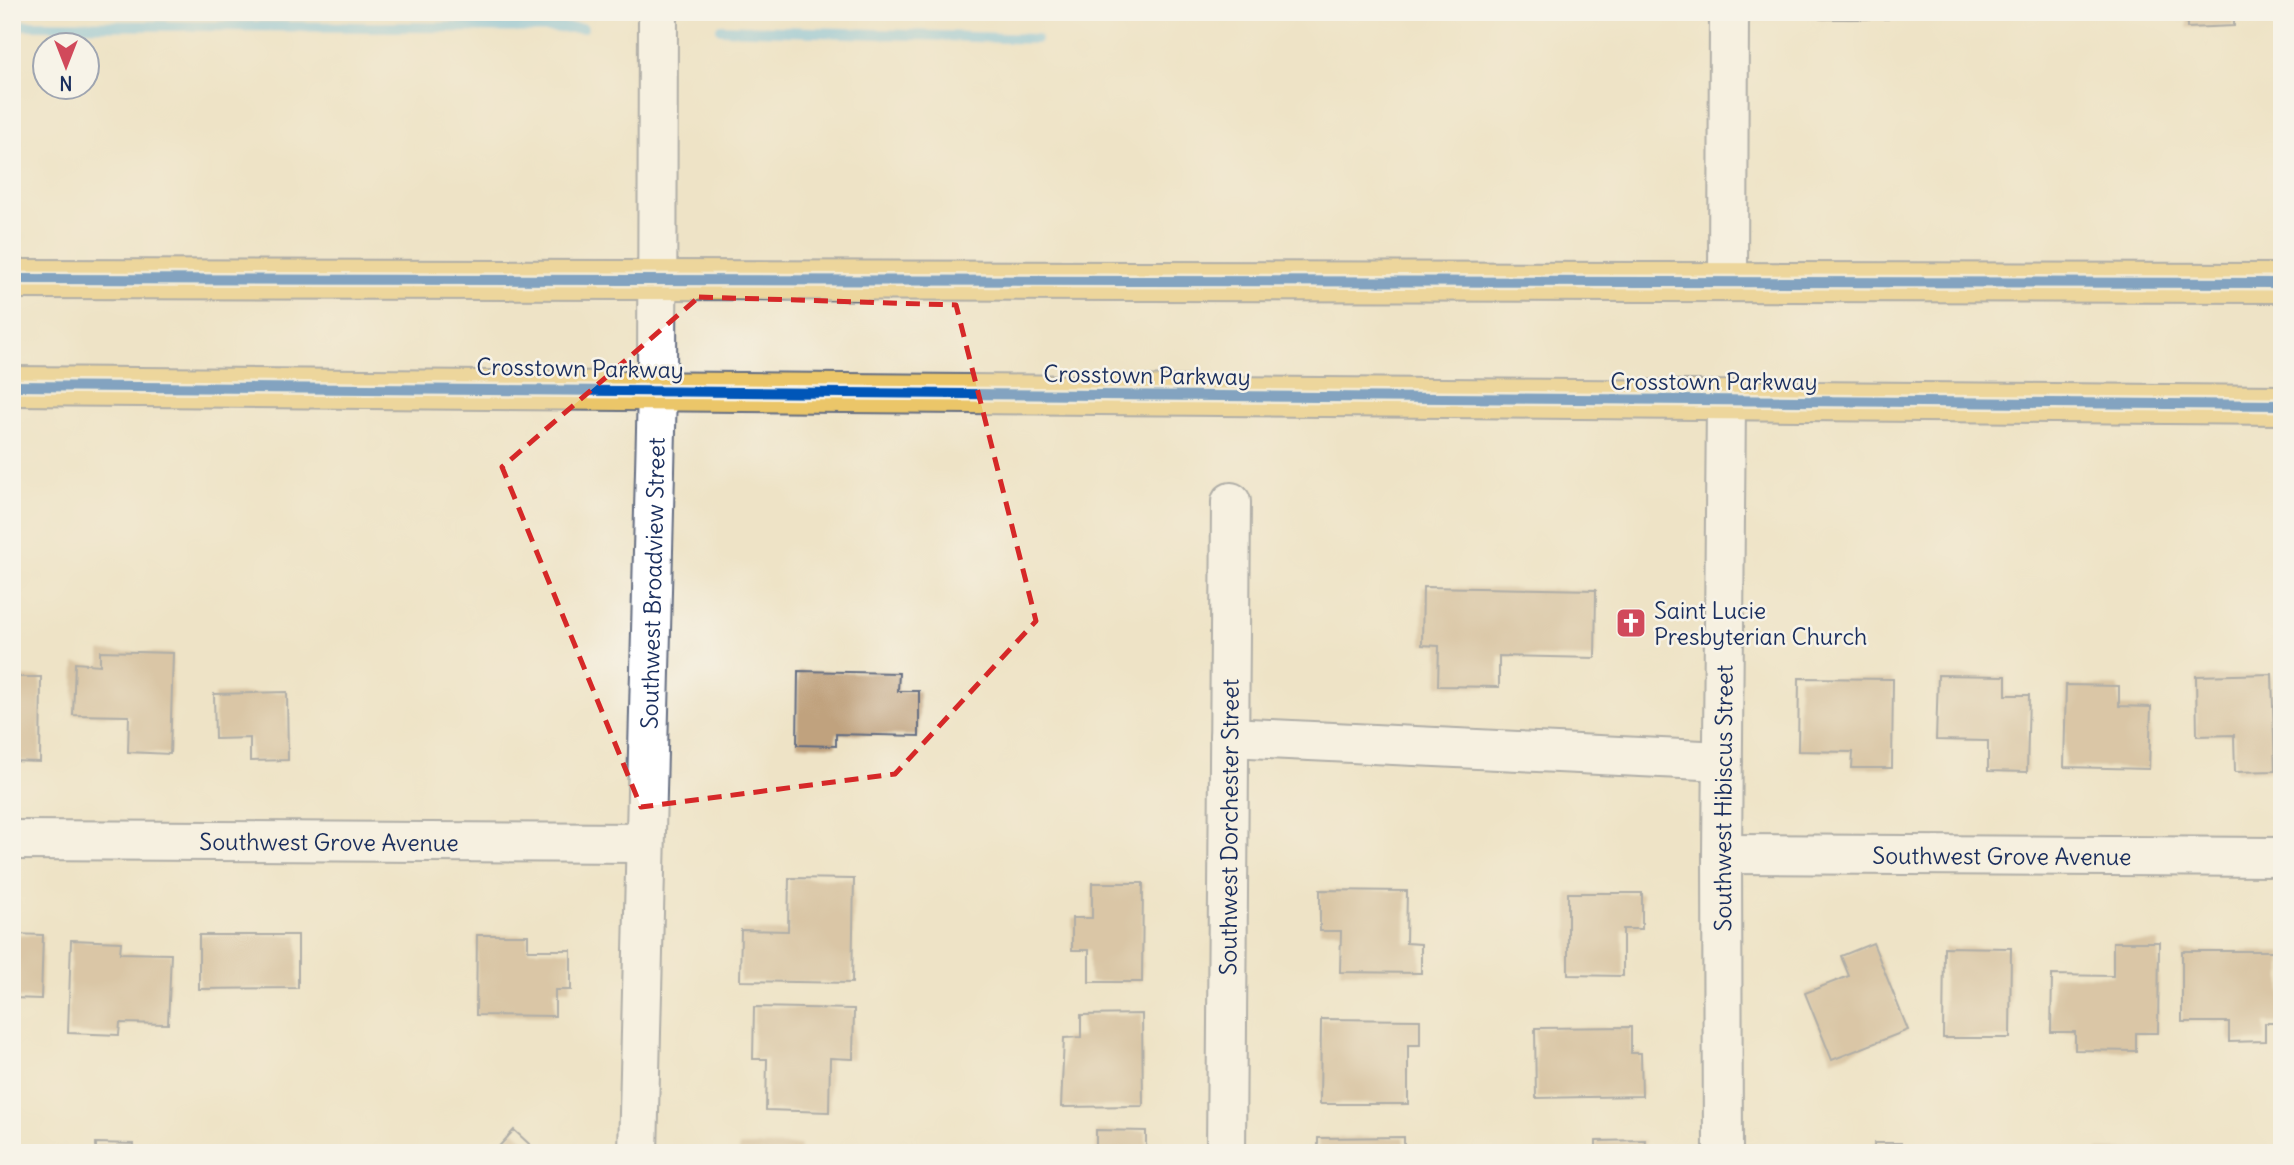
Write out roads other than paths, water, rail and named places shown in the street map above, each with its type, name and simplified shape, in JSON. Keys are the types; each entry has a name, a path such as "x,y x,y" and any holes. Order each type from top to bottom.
{"main road":[{"path":"12,279 658,282 1728,280 2282,284"},
{"name":"Crosstown Parkway","path":"12,386 2282,405"}],"street":[{"name":"Southwest Broadview Street","path":"638,1153 657,390 658,12"},
{"path":"1728,280 1729,12"},
{"name":"Southwest Hibiscus Street","path":"1723,1153 1722,854 1726,402"},
{"name":"Southwest Dorchester Street","path":"1226,1153 1231,502"},
{"path":"1229,737 1723,761"},
{"name":"Southwest Grove Avenue","path":"12,840 645,843"},
{"name":"Southwest Grove Avenue","path":"1722,854 2282,856"}],"waterway":[{"path":"12,25 583,28"},
{"path":"721,29 1036,39"}],"place":[{"name":"Saint Lucie Presbyterian Church","path":"1631,623"}]}
